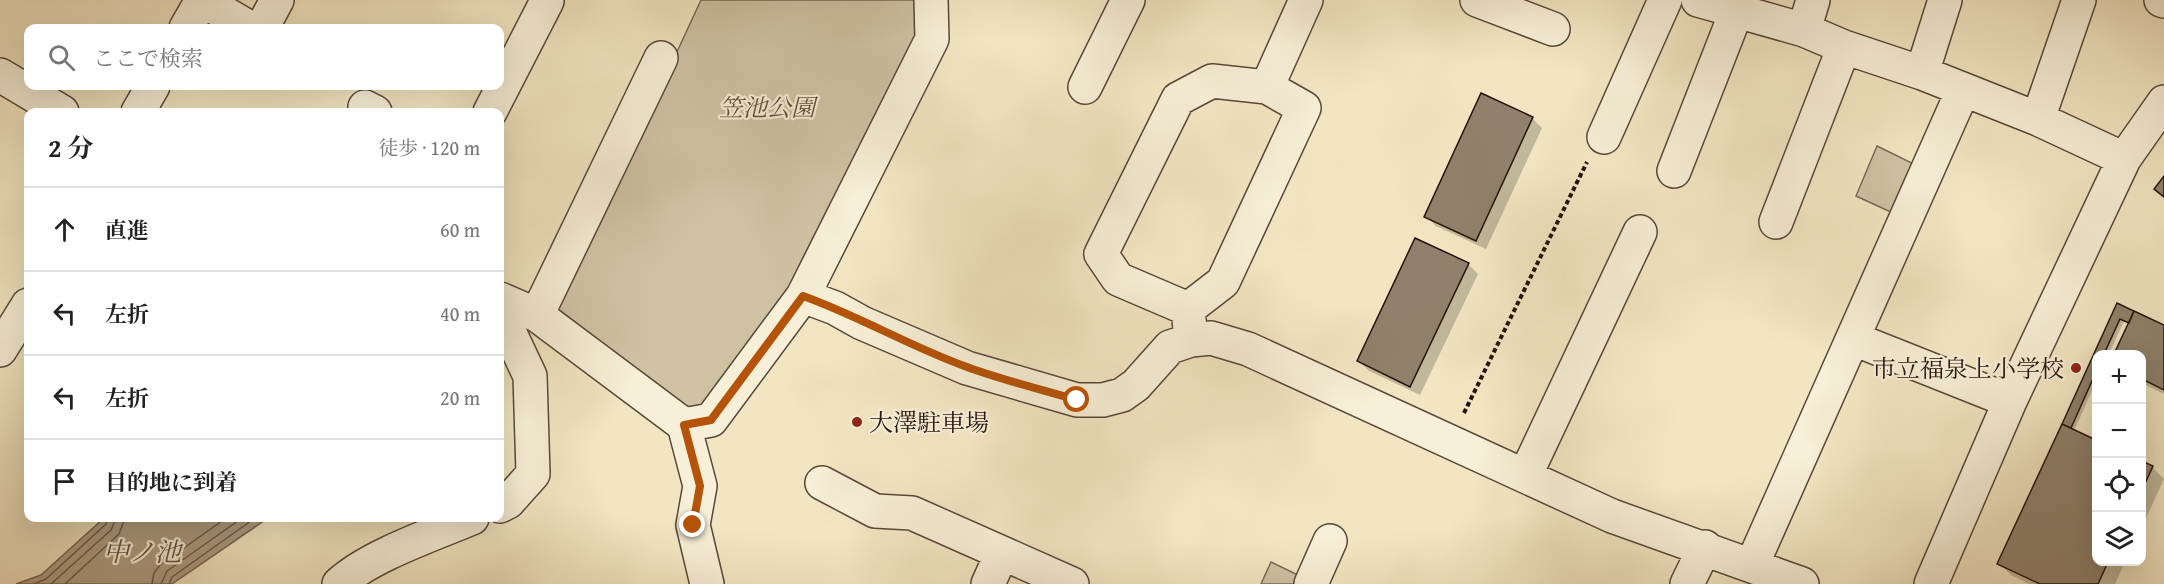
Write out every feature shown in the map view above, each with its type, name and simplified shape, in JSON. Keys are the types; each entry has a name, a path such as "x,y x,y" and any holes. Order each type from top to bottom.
{"street":[{"path":"188,24 202,0 243,24"},
{"path":"264,24 277,0"},
{"path":"1085,87 1128,0"},
{"path":"1267,87 1306,0"},
{"path":"1477,0 1553,29"},
{"path":"1604,137 1665,0"},
{"path":"1698,0 1737,10 1809,15 1844,47 1922,73 2038,119 2124,159"},
{"path":"1922,73 1945,0"},
{"path":"2038,119 2079,0"},
{"path":"504,85 547,1"},
{"path":"684,425 711,420 803,296 932,39 932,1"},
{"path":"1674,171 1737,10"},
{"path":"1776,222 1844,47"},
{"path":"537,315 661,58"},
{"path":"0,75 24,89"},
{"path":"803,296 835,308 862,323 967,368 1077,400 1103,400 1122,395 1136,385 1170,347 1190,324 1223,282 1304,108 1267,87 1212,81 1178,99 1101,254 1118,279 1190,324 1211,338 1248,350 1612,516 1705,547 1802,584"},
{"path":"25,90 55,108"},
{"path":"140,108 151,90"},
{"path":"492,108 501,90"},
{"path":"1752,565 1963,90"},
{"path":"1931,584 2010,401 2124,159 2164,102"},
{"path":"1525,476 1641,233"},
{"path":"504,301 537,315 684,425 700,486 693,525 706,584"},
{"path":"0,350 24,311"},
{"path":"504,320 530,375 533,474 504,504"},
{"path":"1854,339 2010,401"},
{"path":"822,483 875,511 912,513 1072,584"},
{"path":"358,579 465,522"},
{"path":"1311,584 1330,541"},
{"path":"1687,584 1705,547"},
{"path":"988,584 1002,553"}],"path":[{"path":"1454,444 1460,421 1598,141 1604,137"}],"green space":[{"name":"笠池公園","path":"701,0 916,0 918,43 788,295 706,408 690,411 558,309"},
{"path":"1877,146 1918,166 1895,214 1856,196"},
{"path":"1271,562 1298,575 1293,584 1261,584"}],"water":[{"name":"中ノ池","path":"100,522 262,522 172,584 16,584 41,575"}],"building":[{"path":"1481,93 1533,117 1476,241 1424,217"},
{"path":"2164,176 2164,197 2154,189"},
{"path":"1415,238 1469,263 1410,387 1357,361"},
{"path":"2117,303 2134,311 2129,323 2120,319 2106,350 2096,350"},
{"path":"2134,311 2164,325 2164,390 2146,381 2146,350 2116,350"},
{"path":"2092,358 2092,381 2071,428 2062,424"},
{"path":"2062,424 2092,438 2092,566 2106,566 2098,584 2040,584 1997,564"},
{"path":"2146,463 2153,466 2146,481"}],"place":[{"name":"市立福泉上小学校","path":"2076,368"},
{"name":"大澤駐車場","path":"857,422"}],"route":[{"path":"693,525 700,486 684,425 711,420 803,296 835,308 862,323 967,368 1077,400"}]}
